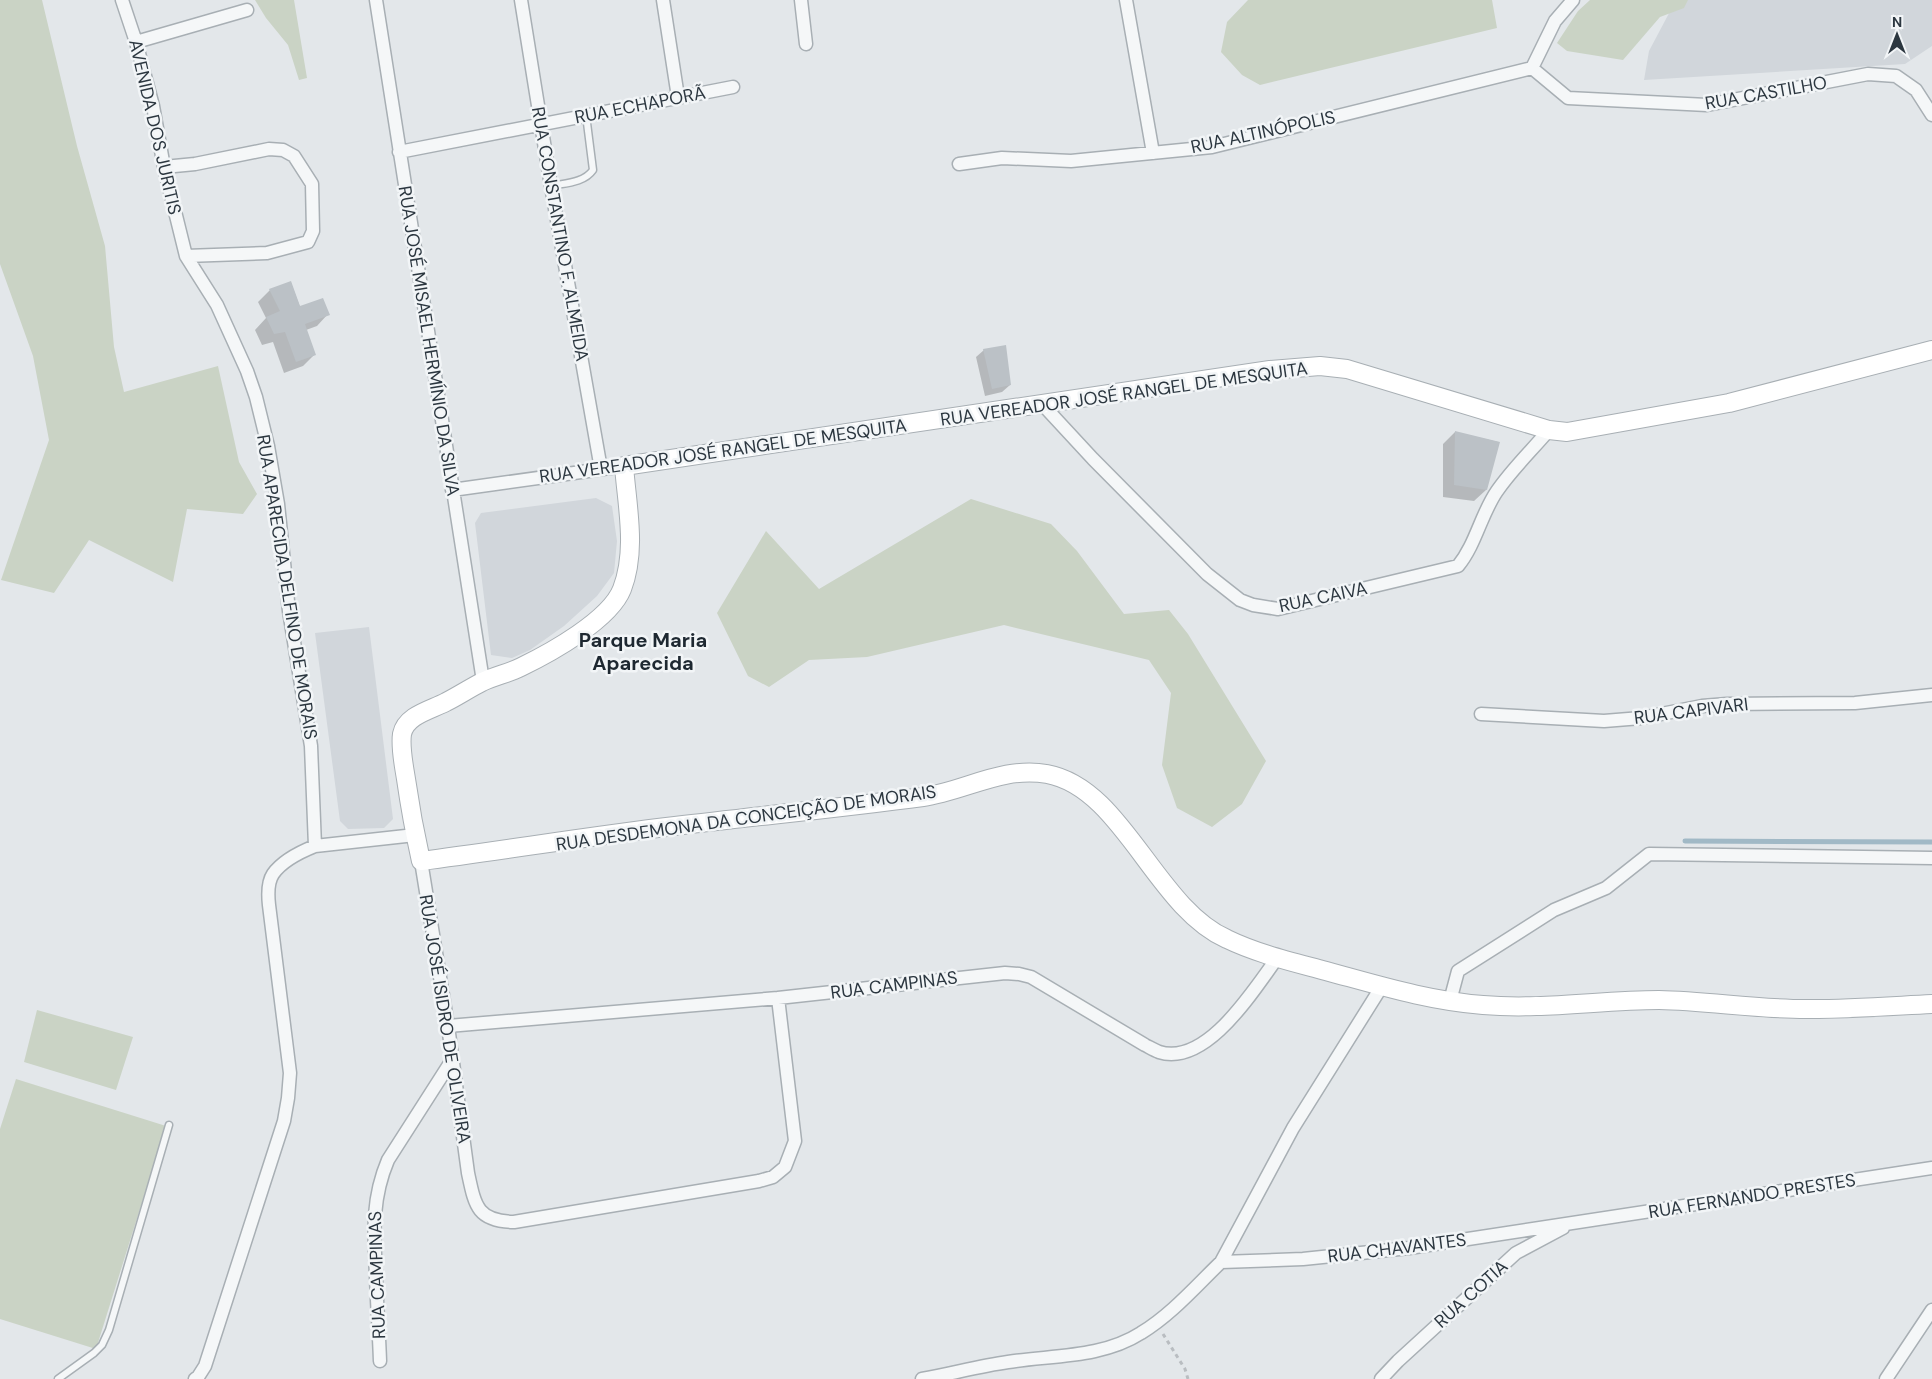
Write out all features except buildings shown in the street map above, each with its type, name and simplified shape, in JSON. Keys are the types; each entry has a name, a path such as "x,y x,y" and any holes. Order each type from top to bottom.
{"street":[{"name":"AVENIDA DOS JURITIS","path":"122,0 136,42 153,106 164,167 186,256"},
{"name":"RUA JOSÉ MISAEL HERMÍNIO DA SILVA","path":"376,0 483,681"},
{"name":"RUA CONSTANTINO F. ALMEIDA","path":"521,0 540,125 601,469"},
{"path":"663,0 678,97"},
{"path":"801,0 806,44"},
{"path":"1126,0 1153,153"},
{"path":"1532,68 1555,21 1573,0"},
{"path":"136,42 247,10"},
{"name":"RUA ALTINÓPOLIS","path":"959,164 1002,158 1071,161 1212,147 1532,68"},
{"name":"RUA CASTILHO","path":"1532,68 1568,98 1707,105 1868,74 1896,76 1916,90 1932,115"},
{"name":"RUA ECHAPORÃ","path":"399,152 733,87"},
{"path":"164,167 204,162 268,149 283,150 294,156 312,184 313,231 308,242 267,253 186,256"},
{"name":"RUA APARECIDA DELFINO DE MORAIS","path":"186,256 217,305 247,371 268,446 278,504 289,611 312,746 315,846"},
{"name":"RUA VEREADOR JOSÉ RANGEL DE MESQUITA","path":"452,490 1270,370 1320,366 1347,369 1549,430 1567,432 1729,404 1932,350"},
{"name":"RUA CAIVA","path":"1043,404 1093,459 1207,574 1240,600 1254,605 1278,609 1458,566 1468,553 1474,535 1496,492 1549,430"},
{"name":"RUA JOSÉ ISIDRO DE OLIVEIRA","path":"624,466 631,544 621,591 605,612 573,638 520,668 483,681 445,703 417,715 406,724 402,734 403,761 448,1026 472,1191 480,1211 488,1218 498,1222 514,1222 774,1177 785,1167 795,1141 778,998"},
{"name":"RUA CAPIVARI","path":"1480,714 1604,721 1642,718 1702,706 1727,704 1856,703 1932,695"},
{"name":"RUA DESDEMONA DA CONCEIÇÃO DE MORAIS","path":"421,861 673,826 929,796 1014,772 1041,773 1060,776 1083,790 1114,819 1183,907 1201,925 1226,939 1278,957 1403,992 1450,1001 1486,1005 1570,1005 1660,1000 1809,1010 1932,1004"},
{"path":"195,1379 205,1366 284,1121 288,1098 290,1072 268,890 272,875 300,852 315,846 415,835"},
{"path":"1450,1001 1458,971 1554,910 1606,888 1649,854 1932,858"},
{"name":"RUA CAMPINAS","path":"448,1026 778,998 992,973 1019,974 1047,986 1159,1052 1186,1052 1212,1037 1229,1021 1278,957"},
{"path":"922,1379 1006,1362 1104,1349 1141,1334 1168,1313 1221,1262 1293,1128 1382,986"},
{"name":"RUA CAMPINAS","path":"380,1361 374,1224 376,1199 381,1176 388,1160 452,1060"},
{"name":"RUA FERNANDO PRESTES","path":"1572,1223 1932,1168"},
{"name":"RUA CHAVANTES","path":"1221,1262 1303,1259 1409,1248 1572,1223"},
{"name":"RUA COTIA","path":"1381,1379 1398,1361 1516,1253 1572,1223"},
{"path":"1886,1379 1932,1310"}],"lane":[{"path":"551,186 580,180 589,176 593,170 586,115"},
{"path":"58,1379 94,1353 102,1345 109,1330 169,1125"}],"path":[{"path":"1156,1323 1185,1369 1188,1379"}],"shaded area":[{"path":"1676,0 1932,0 1932,46 1905,64 1644,80 1649,51"},
{"path":"596,498 612,506 617,541 614,573 597,596 564,626 530,650 512,658 491,655 475,523 481,513"},
{"path":"369,627 393,819 384,828 348,829 340,821 315,633"}],"green space":[{"path":"0,0 42,0 77,146 105,246 114,347 124,392 218,366 239,462 257,494 243,514 187,509 173,582 89,540 54,593 1,580 49,440 33,356 0,264"},
{"path":"255,0 294,0 307,78 299,80 288,45 266,18"},
{"path":"1248,0 1492,0 1497,28 1260,85 1242,75 1221,52 1227,22"},
{"path":"1590,0 1688,0 1684,8 1660,17 1623,60 1567,51 1557,43 1578,11"},
{"path":"971,499 1051,524 1077,551 1124,614 1169,610 1188,634 1266,761 1242,804 1212,827 1177,808 1162,765 1171,693 1149,660 1004,625 867,657 809,660 769,687 748,676 717,613 766,531 819,589"},
{"path":"37,1010 133,1037 116,1090 24,1062"},
{"path":"16,1079 166,1126 96,1349 0,1319 0,1129"}],"waterway":[{"path":"1685,841 1932,842"}],"district":[{"name":"Parque Maria Aparecida","path":"643,652"}]}
